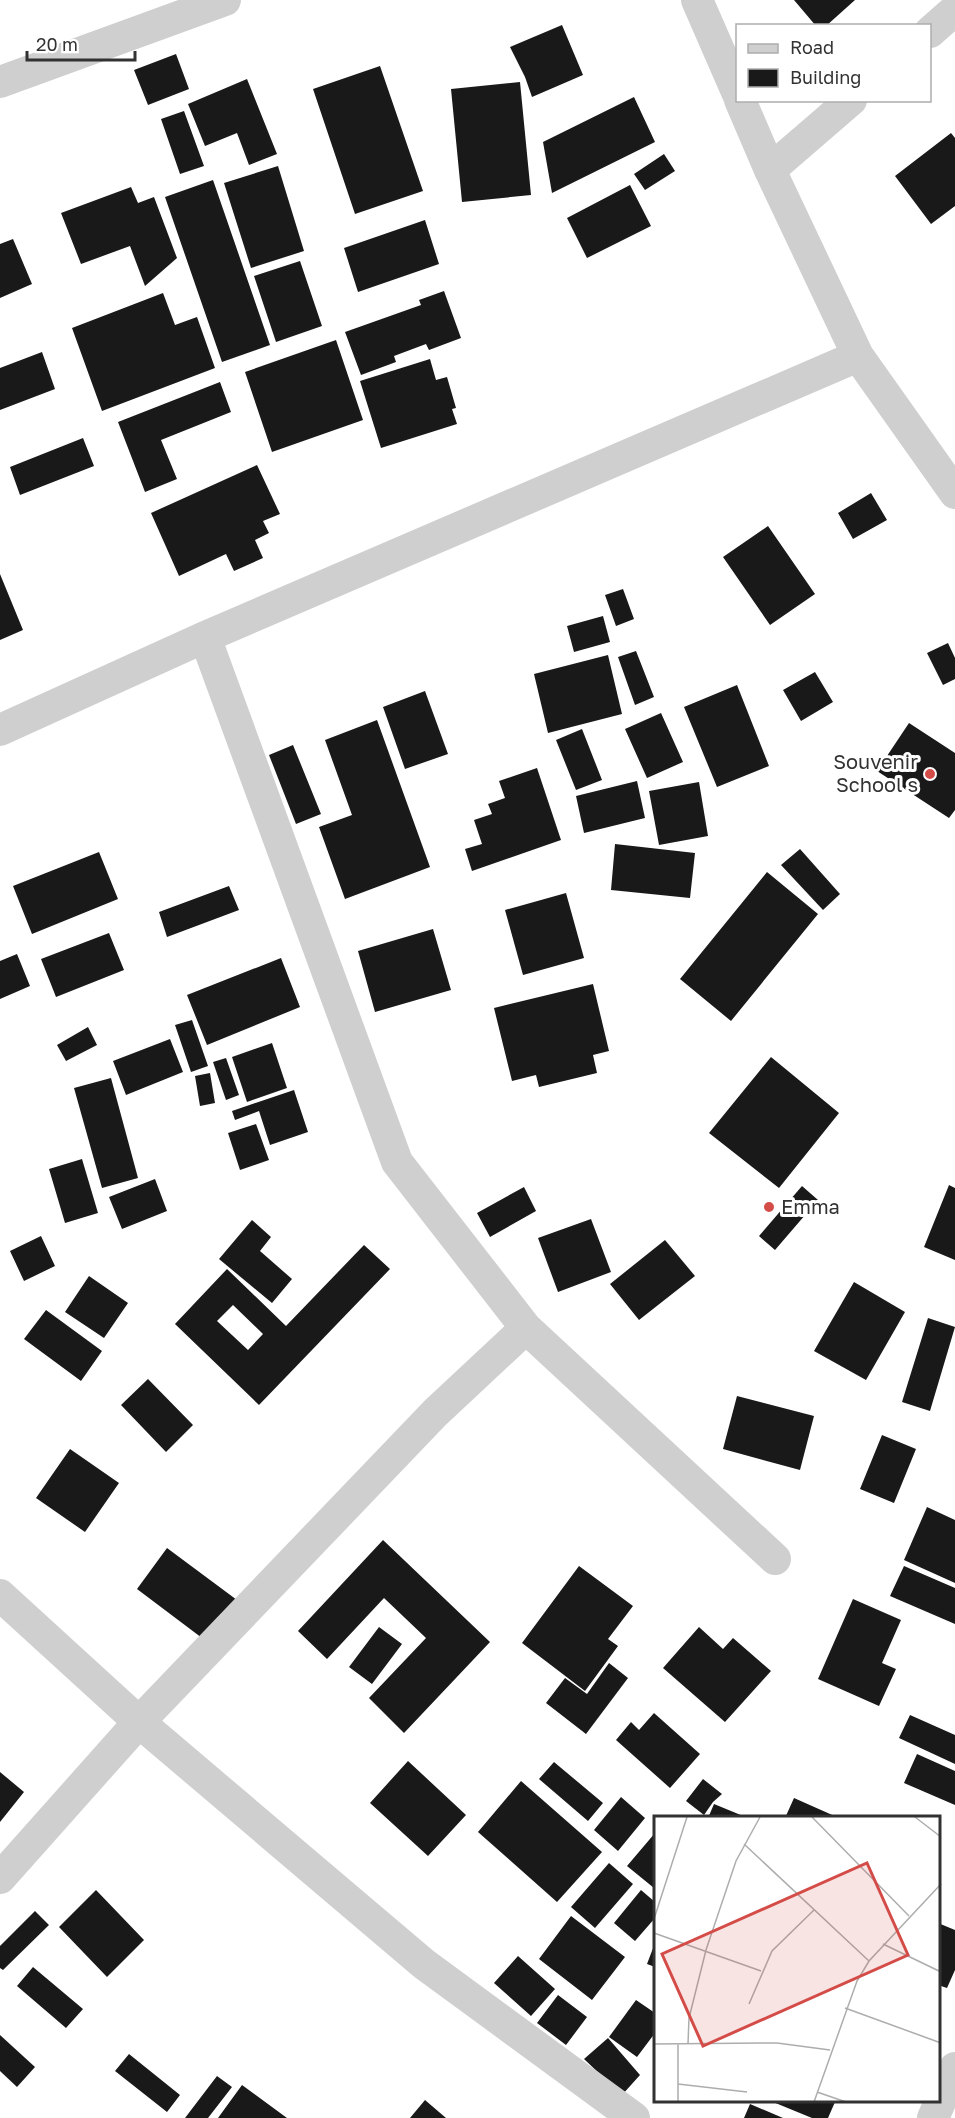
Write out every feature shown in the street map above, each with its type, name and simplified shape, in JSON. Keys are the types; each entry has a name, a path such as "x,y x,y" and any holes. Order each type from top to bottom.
{"street":[{"path":"0,82 225,0"},
{"path":"697,0 736,89"},
{"path":"931,31 955,10"},
{"path":"741,102 770,170 858,356 955,493"},
{"path":"770,170 848,102"},
{"path":"0,730 205,637 858,356"},
{"path":"205,637 397,1162 526,1328 775,1559"},
{"path":"0,1878 138,1722 435,1413 526,1328"},
{"path":"0,1595 138,1722 424,1964 634,2118"},
{"path":"940,2102 955,2068"},
{"path":"933,2118 940,2103"}],"building":[{"path":"794,0 855,0 828,24 814,24"},
{"path":"562,25 583,75 532,97 510,47"},
{"path":"176,54 189,89 148,105 134,70"},
{"path":"380,66 423,191 355,214 313,89"},
{"path":"247,79 277,154 249,165 237,133 205,146 188,104"},
{"path":"520,82 531,195 462,202 451,89"},
{"path":"634,97 655,142 552,193 543,142"},
{"path":"184,111 204,166 180,174 161,119"},
{"path":"951,133 955,138 955,206 931,224 895,176"},
{"path":"664,154 675,171 645,190 634,174"},
{"path":"278,166 304,251 251,268 224,183"},
{"path":"213,180 270,345 222,362 165,197"},
{"path":"630,185 651,226 587,258 567,218"},
{"path":"131,187 138,203 154,197 177,258 145,286 130,246 81,264 61,213"},
{"path":"425,220 439,264 358,292 344,248"},
{"path":"13,239 32,284 0,298 0,244"},
{"path":"300,261 322,326 276,342 254,276"},
{"path":"444,291 461,338 429,350 426,344 394,356 396,362 361,375 345,332 421,305 419,300"},
{"path":"163,293 175,325 197,317 215,368 102,411 72,328"},
{"path":"336,340 363,420 272,452 245,372"},
{"path":"42,352 55,389 0,410 0,368"},
{"path":"430,359 436,380 447,377 456,408 452,409 457,424 381,448 360,381"},
{"path":"220,382 231,412 161,440 177,479 145,492 118,422"},
{"path":"83,438 94,466 20,495 10,467"},
{"path":"257,465 280,514 263,521 269,533 255,540 263,558 234,571 226,554 179,576 151,513"},
{"path":"871,493 887,520 853,539 838,513"},
{"path":"768,526 815,594 770,625 723,557"},
{"path":"0,574 23,630 0,640"},
{"path":"623,589 634,619 616,626 605,595"},
{"path":"603,616 610,642 574,652 567,626"},
{"path":"948,643 955,658 955,679 943,685 927,653"},
{"path":"636,651 654,697 635,705 618,657"},
{"path":"608,655 622,714 548,733 534,674"},
{"path":"815,672 833,702 801,721 783,690"},
{"path":"737,685 769,766 717,787 684,707"},
{"path":"425,691 448,754 405,769 383,707"},
{"path":"661,713 683,762 647,778 625,729"},
{"path":"377,720 430,867 345,899 319,827 352,815 325,740"},
{"path":"909,723 955,753 955,810 949,818 877,771"},
{"path":"582,729 602,780 576,790 556,740"},
{"path":"293,745 321,814 296,824 269,755"},
{"path":"537,768 561,840 472,871 465,849 482,844 474,820 492,814 488,804 505,798 499,781"},
{"path":"637,781 645,818 584,833 576,796"},
{"path":"699,782 708,836 659,845 649,791"},
{"path":"615,844 695,853 690,898 611,890"},
{"path":"800,849 840,894 823,910 781,865"},
{"path":"99,852 118,899 32,934 13,886"},
{"path":"767,872 818,914 731,1021 680,979"},
{"path":"229,886 239,910 167,937 159,912"},
{"path":"566,893 584,958 523,975 505,910"},
{"path":"433,929 451,990 375,1012 358,951"},
{"path":"109,933 124,970 56,997 41,959"},
{"path":"17,954 30,986 0,999 0,961"},
{"path":"281,958 300,1007 207,1045 187,995"},
{"path":"593,984 609,1051 593,1055 597,1073 539,1087 536,1075 512,1081 494,1008"},
{"path":"192,1020 208,1066 191,1072 175,1025"},
{"path":"88,1027 97,1045 66,1061 57,1045"},
{"path":"170,1039 183,1072 126,1095 113,1061"},
{"path":"272,1043 287,1088 247,1102 232,1057"},
{"path":"771,1057 839,1113 779,1188 709,1133"},
{"path":"226,1058 239,1095 226,1100 213,1062"},
{"path":"210,1073 215,1103 200,1106 195,1076"},
{"path":"111,1078 138,1178 102,1188 74,1088"},
{"path":"294,1090 308,1132 270,1145 259,1111 235,1120 232,1111"},
{"path":"256,1124 269,1160 240,1170 228,1133"},
{"path":"82,1159 98,1213 65,1223 49,1169"},
{"path":"155,1179 167,1211 122,1229 109,1197"},
{"path":"949,1185 955,1188 955,1260 924,1247"},
{"path":"802,1186 818,1200 775,1250 759,1236"},
{"path":"524,1187 536,1211 490,1237 477,1213"},
{"path":"591,1219 611,1272 558,1292 538,1238"},
{"path":"252,1220 271,1237 260,1251 292,1279 272,1303 219,1259"},
{"path":"41,1236 55,1266 24,1281 10,1251"},
{"path":"665,1240 695,1276 639,1320 610,1284"},
{"path":"364,1245 390,1269 259,1405 175,1324 227,1269 286,1326","holes":["233,1305 263,1334 248,1350 217,1321"]},
{"path":"89,1276 128,1303 104,1338 65,1312"},
{"path":"854,1282 905,1312 866,1380 814,1351"},
{"path":"46,1310 102,1351 81,1381 24,1339"},
{"path":"928,1318 955,1327 930,1411 902,1402"},
{"path":"148,1379 193,1425 166,1452 121,1405"},
{"path":"737,1396 814,1416 800,1470 723,1449"},
{"path":"882,1435 916,1449 894,1503 860,1489"},
{"path":"70,1449 119,1483 85,1532 36,1498"},
{"path":"927,1507 955,1520 955,1583 904,1560"},
{"path":"383,1540 490,1642 404,1733 369,1698 426,1638 384,1598 327,1659 298,1631"},
{"path":"167,1548 241,1603 210,1644 137,1589"},
{"path":"579,1566 633,1606 608,1639 618,1646 585,1691 522,1643"},
{"path":"904,1566 955,1588 955,1624 890,1596"},
{"path":"853,1599 901,1620 882,1663 896,1669 879,1706 818,1679"},
{"path":"379,1627 402,1644 372,1684 349,1667"},
{"path":"699,1627 723,1649 733,1638 771,1671 725,1722 663,1668"},
{"path":"609,1663 628,1678 586,1734 546,1703 565,1678 587,1694"},
{"path":"654,1713 700,1754 670,1788 616,1740 631,1722 639,1730"},
{"path":"910,1715 955,1735 955,1764 899,1738"},
{"path":"917,1754 955,1771 955,1805 904,1783"},
{"path":"408,1761 466,1815 428,1856 370,1803"},
{"path":"554,1762 603,1803 588,1821 539,1779"},
{"path":"0,1772 24,1792 0,1822"},
{"path":"703,1779 722,1794 704,1815 686,1801"},
{"path":"521,1781 602,1852 557,1902 478,1832"},
{"path":"621,1797 645,1818 618,1851 594,1830"},
{"path":"794,1798 834,1816 786,1816"},
{"path":"714,1804 743,1816 709,1816"},
{"path":"654,1834 654,1888 627,1866"},
{"path":"609,1863 633,1884 595,1928 571,1907"},
{"path":"96,1890 144,1940 107,1977 59,1927"},
{"path":"641,1890 654,1901 654,1919 635,1941 614,1923"},
{"path":"35,1911 49,1925 3,1970 0,1968 0,1946"},
{"path":"571,1916 625,1957 592,2000 539,1959"},
{"path":"940,1924 955,1930 955,1970 947,1988 940,1986"},
{"path":"654,1946 654,1967 647,1964"},
{"path":"518,1956 555,1989 531,2016 494,1983"},
{"path":"33,1967 83,2009 66,2028 17,1986"},
{"path":"558,1995 587,2017 566,2045 537,2023"},
{"path":"636,2000 654,2012 654,2034 637,2057 609,2037"},
{"path":"0,2035 35,2067 17,2087 0,2071"},
{"path":"608,2038 640,2075 622,2095 584,2059"},
{"path":"129,2054 180,2095 167,2112 115,2071"},
{"path":"217,2076 232,2087 208,2118 185,2118"},
{"path":"242,2085 287,2118 218,2118"},
{"path":"425,2100 446,2118 410,2118"},
{"path":"775,2103 835,2103 828,2118 812,2118"},
{"path":"750,2104 783,2118 744,2118"}],"place":[{"name":"Souvenir School s","path":"930,774"},
{"name":"Emma","path":"769,1207"}]}
